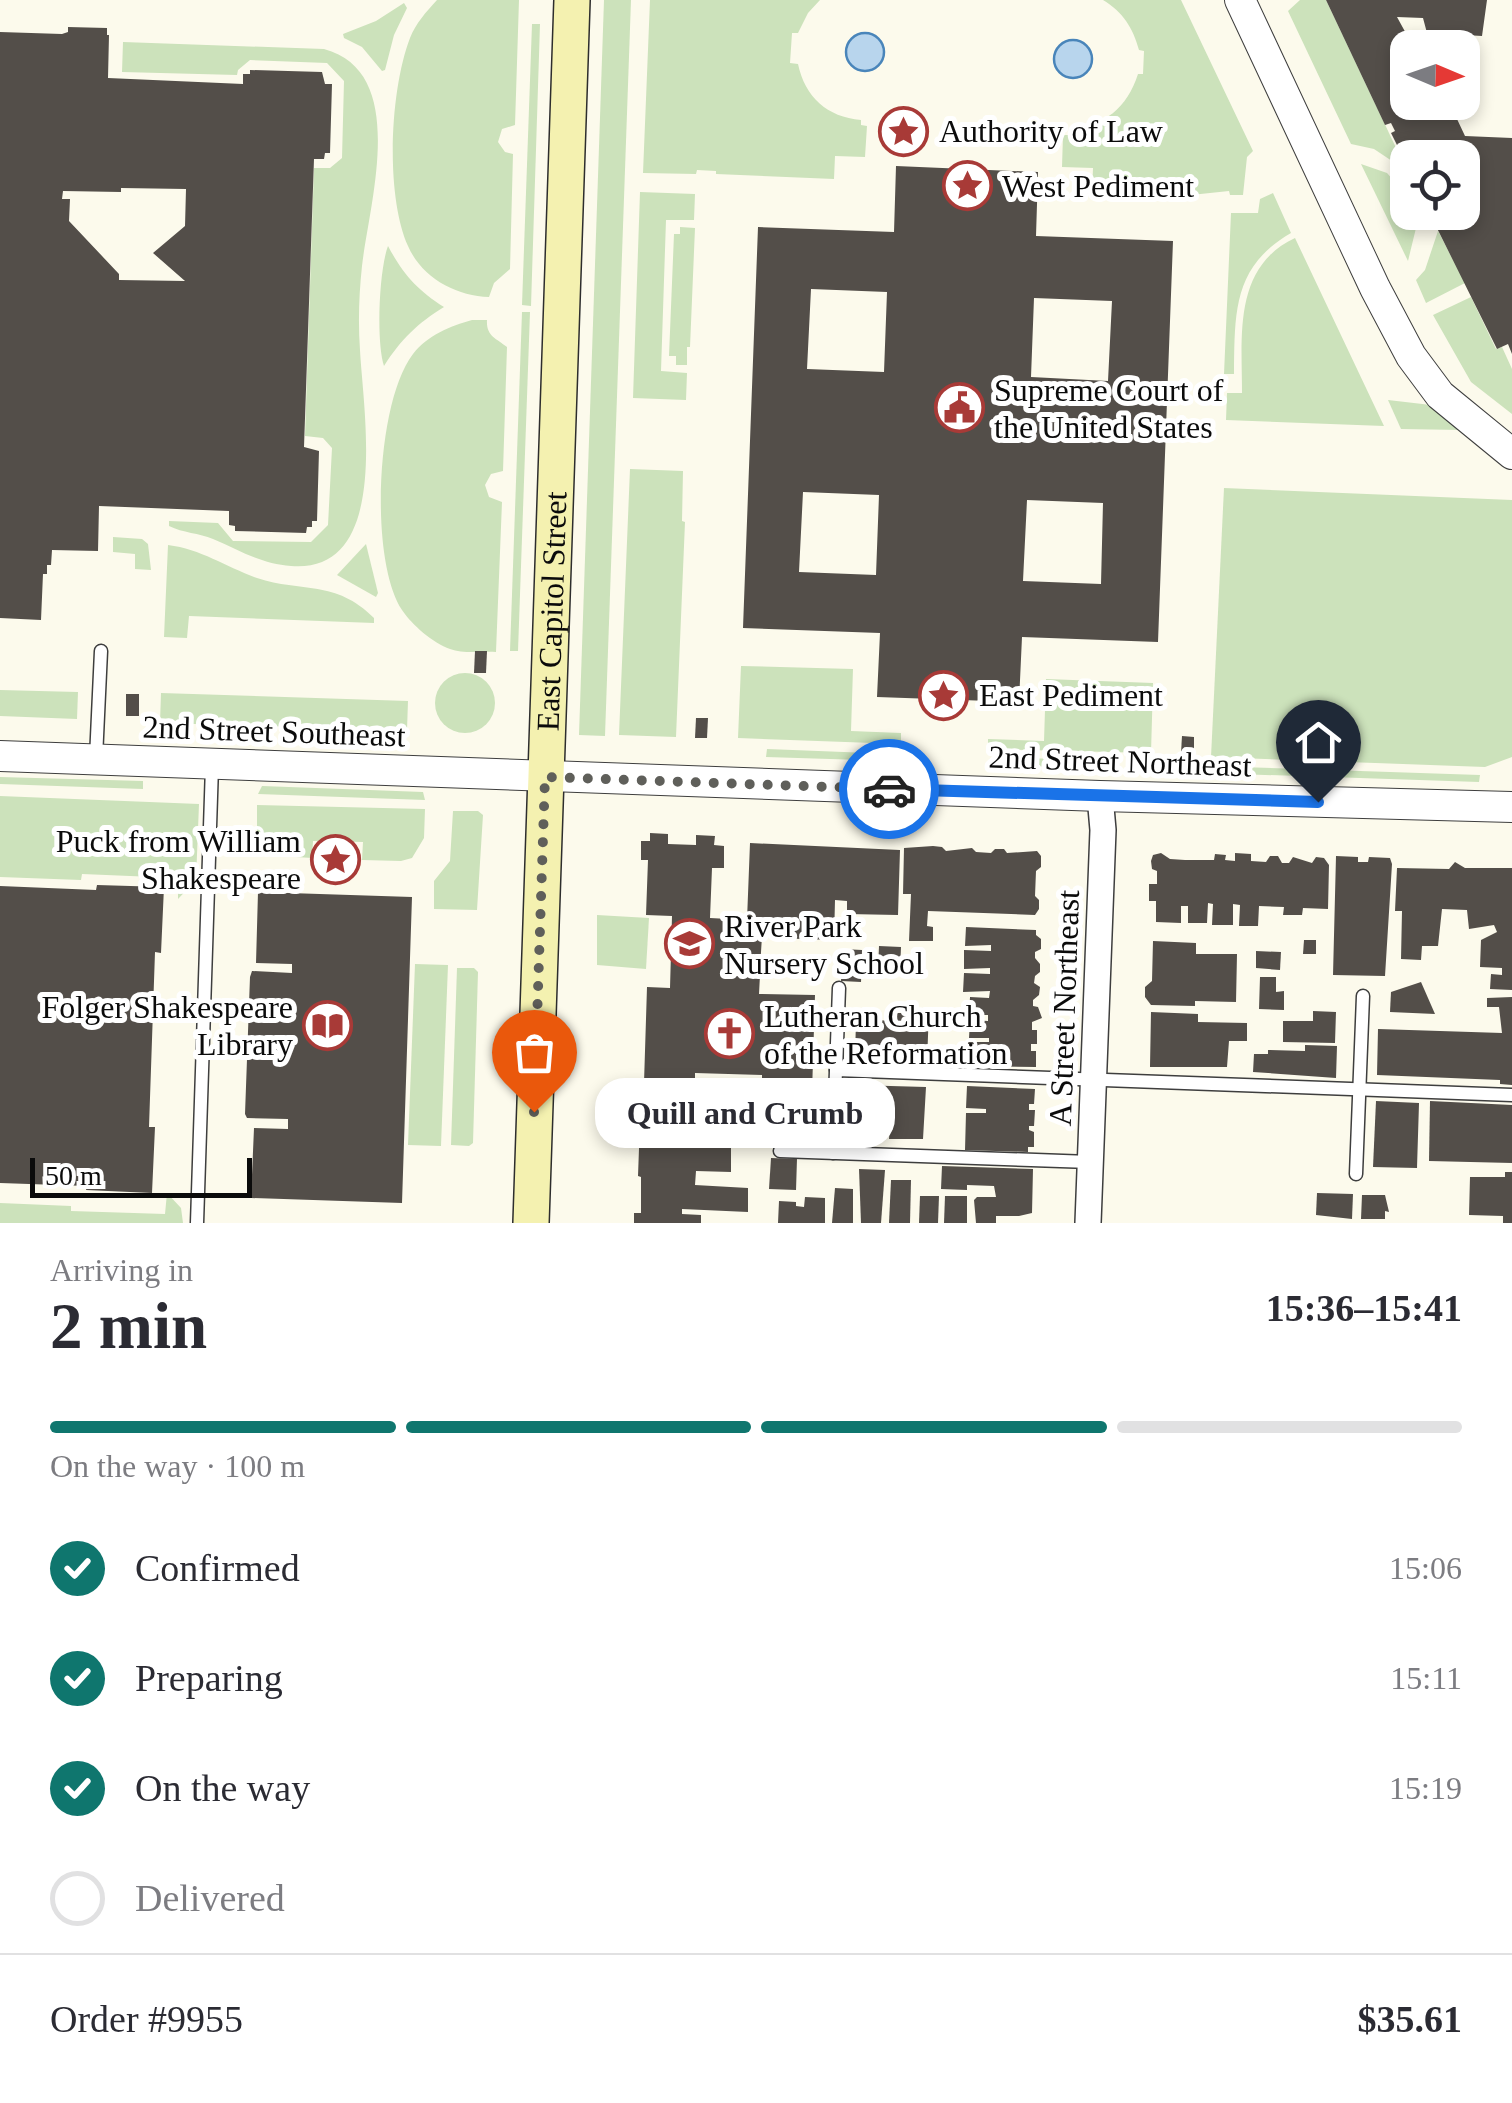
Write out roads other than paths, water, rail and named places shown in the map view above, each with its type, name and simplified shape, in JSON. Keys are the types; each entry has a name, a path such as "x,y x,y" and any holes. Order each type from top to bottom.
{"main road":[{"name":"East Capitol Street","path":"531,1223 572,0"}],"street":[{"path":"1240,0 1375,288 1411,356 1440,395 1512,454"},
{"name":"2nd Street Southeast","path":"0,756 545,777"},
{"name":"2nd Street Northeast","path":"545,777 1512,807"},
{"name":"A Street Northeast","path":"1088,1223 1103,830 1100,796"}],"lane":[{"path":"96,759 101,651"},
{"path":"197,1223 212,763"},
{"path":"833,1153 839,988"},
{"path":"1356,1174 1363,996"},
{"path":"836,1070 1512,1095"},
{"path":"780,1151 1090,1162"}],"water":[{"path":"865,33 878,39 884,52 878,65 865,71 852,65 846,52 852,39"},
{"path":"1073,40 1087,45 1092,59 1087,73 1073,78 1059,73 1054,59 1059,45"}],"place":[{"name":"Authority of Law","path":"904,131"},
{"name":"West Pediment","path":"967,186"},
{"name":"Supreme Court of the United States","path":"959,408"},
{"name":"East Pediment","path":"944,695"},
{"name":"Puck from William Shakespeare","path":"336,859"},
{"name":"River Park Nursery School","path":"689,944"},
{"name":"Folger Shakespeare Library","path":"328,1025"},
{"name":"Lutheran Church of the Reformation","path":"729,1034"},
{"name":"Quill and Crumb","path":"534,1112"}]}
